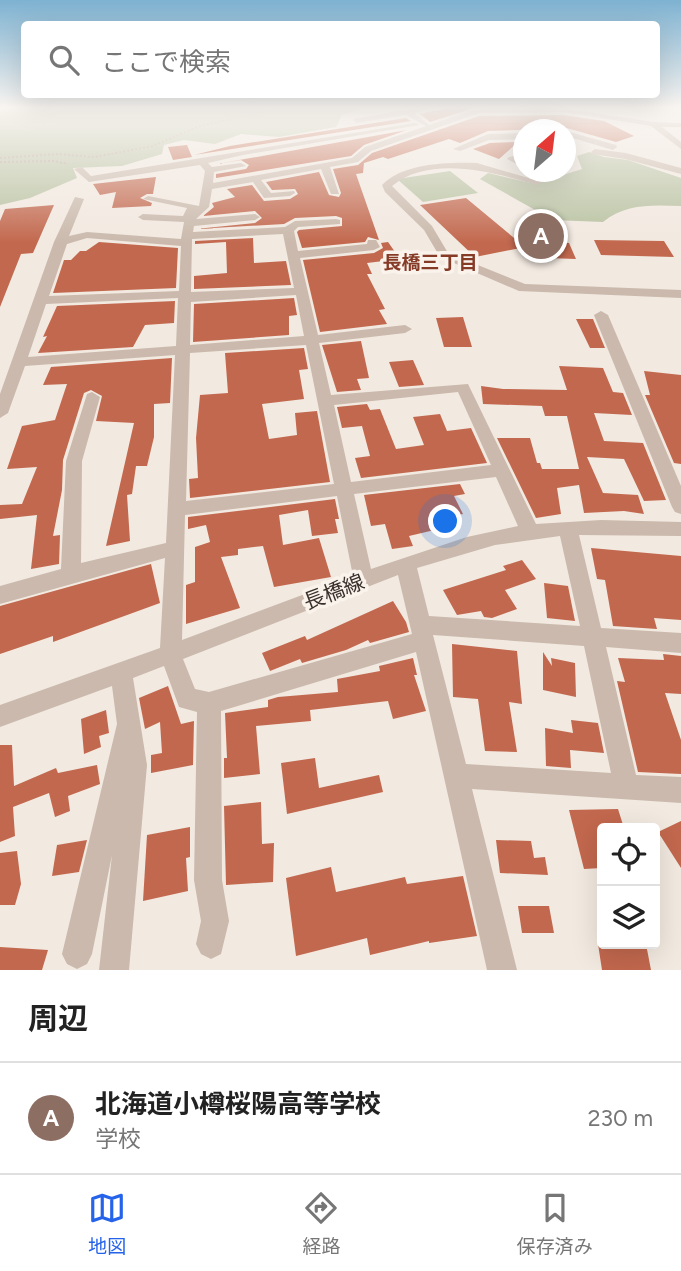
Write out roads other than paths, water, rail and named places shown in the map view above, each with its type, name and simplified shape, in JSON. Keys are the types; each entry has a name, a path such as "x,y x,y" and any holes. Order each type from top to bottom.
{"street":[{"path":"79,169 89,179 202,162 242,152"},
{"path":"207,187 355,160 364,152"},
{"path":"597,152 626,156 681,171"},
{"path":"633,152 650,155"},
{"path":"202,162 210,170"},
{"path":"324,165 335,192"},
{"path":"210,170 241,166"},
{"path":"513,175 486,168 460,166 398,176 387,185 388,190 428,228 444,255 523,288 681,294"},
{"path":"190,221 204,207 210,170"},
{"path":"254,178 268,196 290,193"},
{"path":"0,413 22,362 60,242 79,199"},
{"path":"148,199 194,206 188,215 190,221 182,348 170,655 187,699 209,703 423,632 590,635 681,643"},
{"path":"143,217 190,221 254,217"},
{"path":"60,242 87,235 187,240 288,230 295,224 336,222"},
{"path":"288,230 364,580"},
{"path":"293,255 374,247 372,242"},
{"path":"41,300 300,291"},
{"path":"601,314 681,507"},
{"path":"22,362 311,340 405,329"},
{"path":"325,401 463,387 530,532"},
{"path":"71,574 74,461 92,397"},
{"path":"177,509 501,470"},
{"path":"568,529 626,785"},
{"name":"長橋線","path":"0,716 170,655 364,580 469,545 530,532 568,529 681,529"},
{"path":"0,596 71,574 175,548"},
{"path":"406,565 502,970"},
{"path":"114,970 135,765 121,672"},
{"path":"209,703 208,880 215,921 211,944"},
{"path":"77,954 128,721"},
{"path":"456,776 681,790"}],"place":[{"name":"北海道小樽桜陽高等学校","path":"541,236"}],"district":[{"name":"長橋三丁目","path":"430,262"}]}
